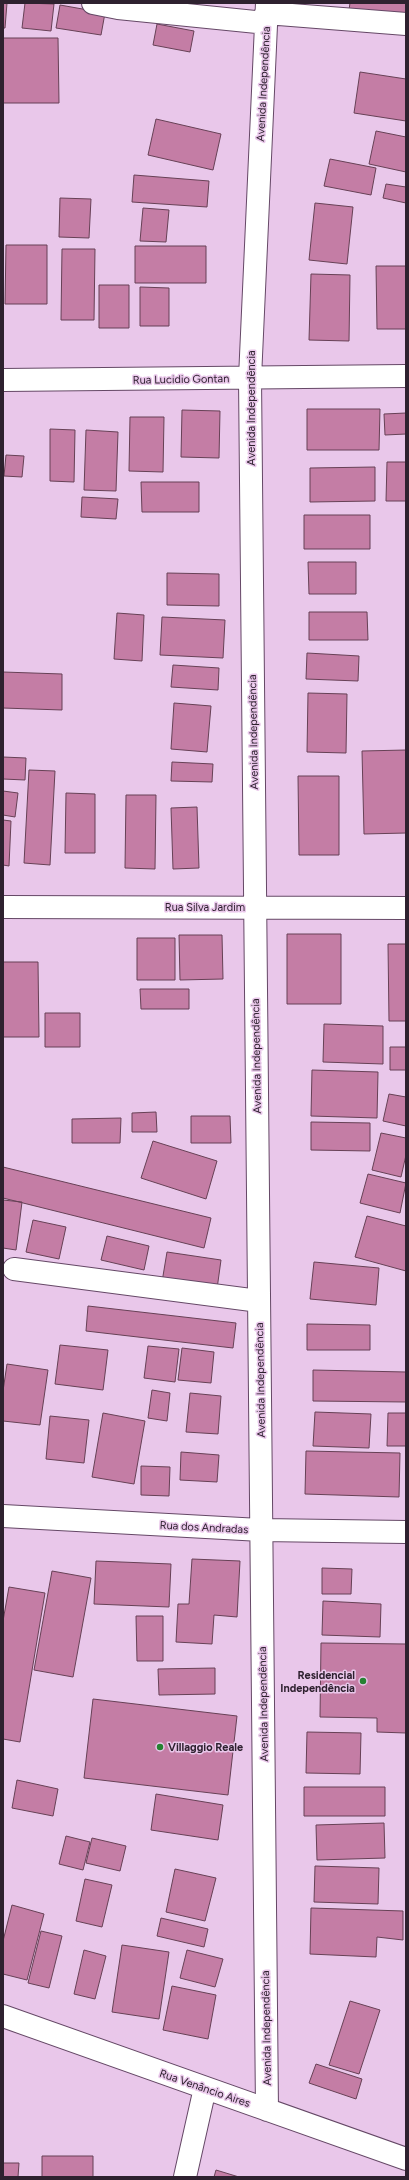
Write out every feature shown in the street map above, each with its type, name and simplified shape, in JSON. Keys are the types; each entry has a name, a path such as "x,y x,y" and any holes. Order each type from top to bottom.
{"street":[{"path":"93,3 118,8 266,13 406,24"},
{"name":"Avenida Independência","path":"266,13 250,378 267,2110"},
{"name":"Rua Lucidio Gontan","path":"3,380 406,376"},
{"name":"Rua Silva Jardim","path":"3,907 406,908"},
{"path":"14,1269 259,1301"},
{"name":"Rua dos Andradas","path":"3,1516 261,1530 406,1532"},
{"name":"Rua Venâncio Aires","path":"3,2016 406,2159"},
{"path":"184,2177 205,2088"}],"building":[{"path":"3,3 7,3 5,28 3,28"},
{"path":"25,3 54,4 51,31 22,28"},
{"path":"350,3 406,3 406,15 349,10"},
{"path":"60,5 105,13 101,35 56,28"},
{"path":"157,24 194,31 190,52 153,45"},
{"path":"3,38 58,38 59,103 3,103"},
{"path":"360,72 406,79 406,121 354,113"},
{"path":"156,119 221,134 213,170 148,155"},
{"path":"376,131 406,137 406,172 369,164"},
{"path":"330,159 376,168 371,195 324,186"},
{"path":"134,175 209,181 207,207 132,202"},
{"path":"386,184 406,187 406,203 383,198"},
{"path":"60,198 91,199 89,238 59,237"},
{"path":"315,203 353,207 347,264 309,260"},
{"path":"143,208 169,210 166,242 140,241"},
{"path":"6,245 47,245 47,304 5,304"},
{"path":"135,246 206,246 206,283 135,283"},
{"path":"62,249 95,249 94,320 61,320"},
{"path":"376,266 406,266 406,329 377,329"},
{"path":"311,274 350,275 349,341 309,340"},
{"path":"99,285 129,285 129,328 99,328"},
{"path":"140,287 169,288 169,326 140,326"},
{"path":"307,409 380,409 379,450 307,450"},
{"path":"182,410 220,411 219,458 181,457"},
{"path":"406,413 406,434 385,435 384,414"},
{"path":"130,417 164,417 163,472 129,471"},
{"path":"50,429 75,430 74,482 50,481"},
{"path":"86,430 118,432 116,491 84,490"},
{"path":"6,455 24,456 22,477 4,476"},
{"path":"387,462 406,462 406,501 386,501"},
{"path":"375,467 375,501 310,502 310,468"},
{"path":"141,482 199,482 199,512 142,512"},
{"path":"82,497 118,499 116,519 81,517"},
{"path":"304,515 370,515 370,549 304,549"},
{"path":"308,562 356,562 356,594 309,594"},
{"path":"167,573 219,574 219,606 167,605"},
{"path":"309,612 367,612 368,640 309,640"},
{"path":"117,613 144,615 142,661 114,659"},
{"path":"162,617 225,620 223,658 160,655"},
{"path":"307,653 359,656 358,681 306,679"},
{"path":"173,665 219,668 218,690 171,687"},
{"path":"3,672 62,674 62,710 3,708"},
{"path":"308,693 347,694 346,753 307,752"},
{"path":"174,703 211,706 207,752 171,749"},
{"path":"406,750 406,833 364,834 362,751"},
{"path":"3,757 26,758 25,780 3,779"},
{"path":"172,762 213,764 212,782 171,781"},
{"path":"29,770 55,771 50,865 24,863"},
{"path":"298,776 339,776 339,855 299,855"},
{"path":"3,791 18,793 15,817 3,815"},
{"path":"66,793 95,794 95,853 65,853"},
{"path":"126,795 156,795 155,869 125,868"},
{"path":"197,807 199,868 173,869 171,808"},
{"path":"3,820 11,821 9,866 3,865"},
{"path":"287,934 341,934 341,1004 287,1004"},
{"path":"179,935 222,935 223,979 180,980"},
{"path":"137,938 175,938 175,980 137,980"},
{"path":"388,944 406,944 406,1021 389,1021"},
{"path":"3,962 38,962 39,1037 3,1037"},
{"path":"140,989 189,989 189,1009 141,1009"},
{"path":"45,1013 80,1013 80,1047 45,1047"},
{"path":"324,1024 383,1026 383,1064 323,1062"},
{"path":"390,1047 406,1047 406,1070 390,1070"},
{"path":"312,1070 378,1072 377,1118 311,1116"},
{"path":"389,1094 406,1097 406,1126 383,1121"},
{"path":"156,1112 157,1132 132,1132 132,1113"},
{"path":"191,1116 230,1116 231,1143 191,1143"},
{"path":"121,1118 120,1143 72,1143 72,1119"},
{"path":"311,1122 370,1123 370,1151 311,1150"},
{"path":"381,1133 406,1138 406,1155 401,1177 372,1170"},
{"path":"153,1141 217,1161 206,1199 141,1178"},
{"path":"3,1167 211,1218 204,1248 3,1198"},
{"path":"368,1174 406,1183 400,1213 360,1203"},
{"path":"3,1200 22,1202 16,1250 3,1248"},
{"path":"367,1216 406,1226 406,1271 355,1257"},
{"path":"33,1220 66,1227 59,1259 26,1252"},
{"path":"107,1236 149,1246 144,1270 101,1260"},
{"path":"167,1252 221,1260 217,1289 162,1282"},
{"path":"314,1262 379,1268 376,1305 310,1299"},
{"path":"88,1306 236,1323 233,1348 86,1331"},
{"path":"307,1324 370,1325 370,1350 307,1350"},
{"path":"60,1345 108,1350 103,1390 55,1384"},
{"path":"148,1346 179,1349 175,1382 144,1378"},
{"path":"182,1348 214,1352 211,1383 178,1380"},
{"path":"7,1364 48,1370 40,1425 3,1421 3,1391"},
{"path":"313,1370 406,1372 406,1402 313,1401"},
{"path":"152,1390 170,1393 167,1421 148,1418"},
{"path":"190,1393 221,1396 218,1434 186,1432"},
{"path":"315,1412 371,1414 369,1448 313,1446"},
{"path":"103,1413 145,1421 134,1484 92,1477"},
{"path":"388,1413 406,1413 406,1446 387,1446"},
{"path":"50,1416 89,1420 84,1463 46,1459"},
{"path":"306,1451 400,1453 399,1497 305,1494"},
{"path":"181,1452 219,1455 217,1482 180,1480"},
{"path":"141,1466 170,1467 169,1496 141,1495"},
{"path":"192,1559 240,1561 237,1617 214,1615 212,1644 176,1642 178,1604 189,1604"},
{"path":"96,1561 171,1564 169,1607 94,1604"},
{"path":"322,1568 352,1569 351,1594 322,1594"},
{"path":"52,1571 91,1578 73,1677 34,1670"},
{"path":"9,1587 45,1593 20,1742 3,1739 3,1621"},
{"path":"323,1601 381,1604 380,1637 322,1635"},
{"path":"136,1616 163,1616 163,1661 137,1661"},
{"name":"Residencial Independência","path":"321,1643 406,1644 406,1733 377,1732 377,1718 320,1717"},
{"path":"215,1668 215,1694 159,1695 158,1669"},
{"name":"Villaggio Reale","path":"93,1699 237,1716 228,1795 84,1778"},
{"path":"307,1732 361,1733 360,1774 306,1773"},
{"path":"17,1780 58,1789 53,1816 12,1808"},
{"path":"304,1787 385,1787 385,1816 304,1816"},
{"path":"156,1794 223,1805 218,1840 151,1830"},
{"path":"384,1823 385,1858 317,1860 316,1825"},
{"path":"66,1836 90,1842 83,1870 59,1864"},
{"path":"92,1838 126,1846 120,1871 86,1863"},
{"path":"315,1866 379,1868 378,1904 314,1902"},
{"path":"175,1869 216,1878 205,1921 166,1912"},
{"path":"85,1879 112,1885 102,1927 76,1921"},
{"path":"12,1905 44,1914 27,1980 3,1974 3,1941"},
{"path":"311,1908 403,1911 403,1940 377,1937 376,1957 310,1954"},
{"path":"161,1918 208,1929 204,1947 157,1936"},
{"path":"41,1931 62,1936 49,1988 28,1983"},
{"path":"122,1945 169,1952 159,2019 112,2012"},
{"path":"84,1950 106,1956 95,1999 74,1994"},
{"path":"187,1950 223,1959 215,1987 180,1978"},
{"path":"172,1986 216,1995 208,2039 163,2030"},
{"path":"350,2001 380,2010 359,2074 329,2065"},
{"path":"316,2064 362,2079 356,2099 309,2083"},
{"path":"42,2156 93,2156 93,2177 42,2177"},
{"path":"3,2163 19,2163 18,2177 3,2177"},
{"path":"216,2170 239,2177 214,2177"}],"place":[{"name":"Residencial Independência","path":"363,1681"},
{"name":"Villaggio Reale","path":"160,1747"}]}
